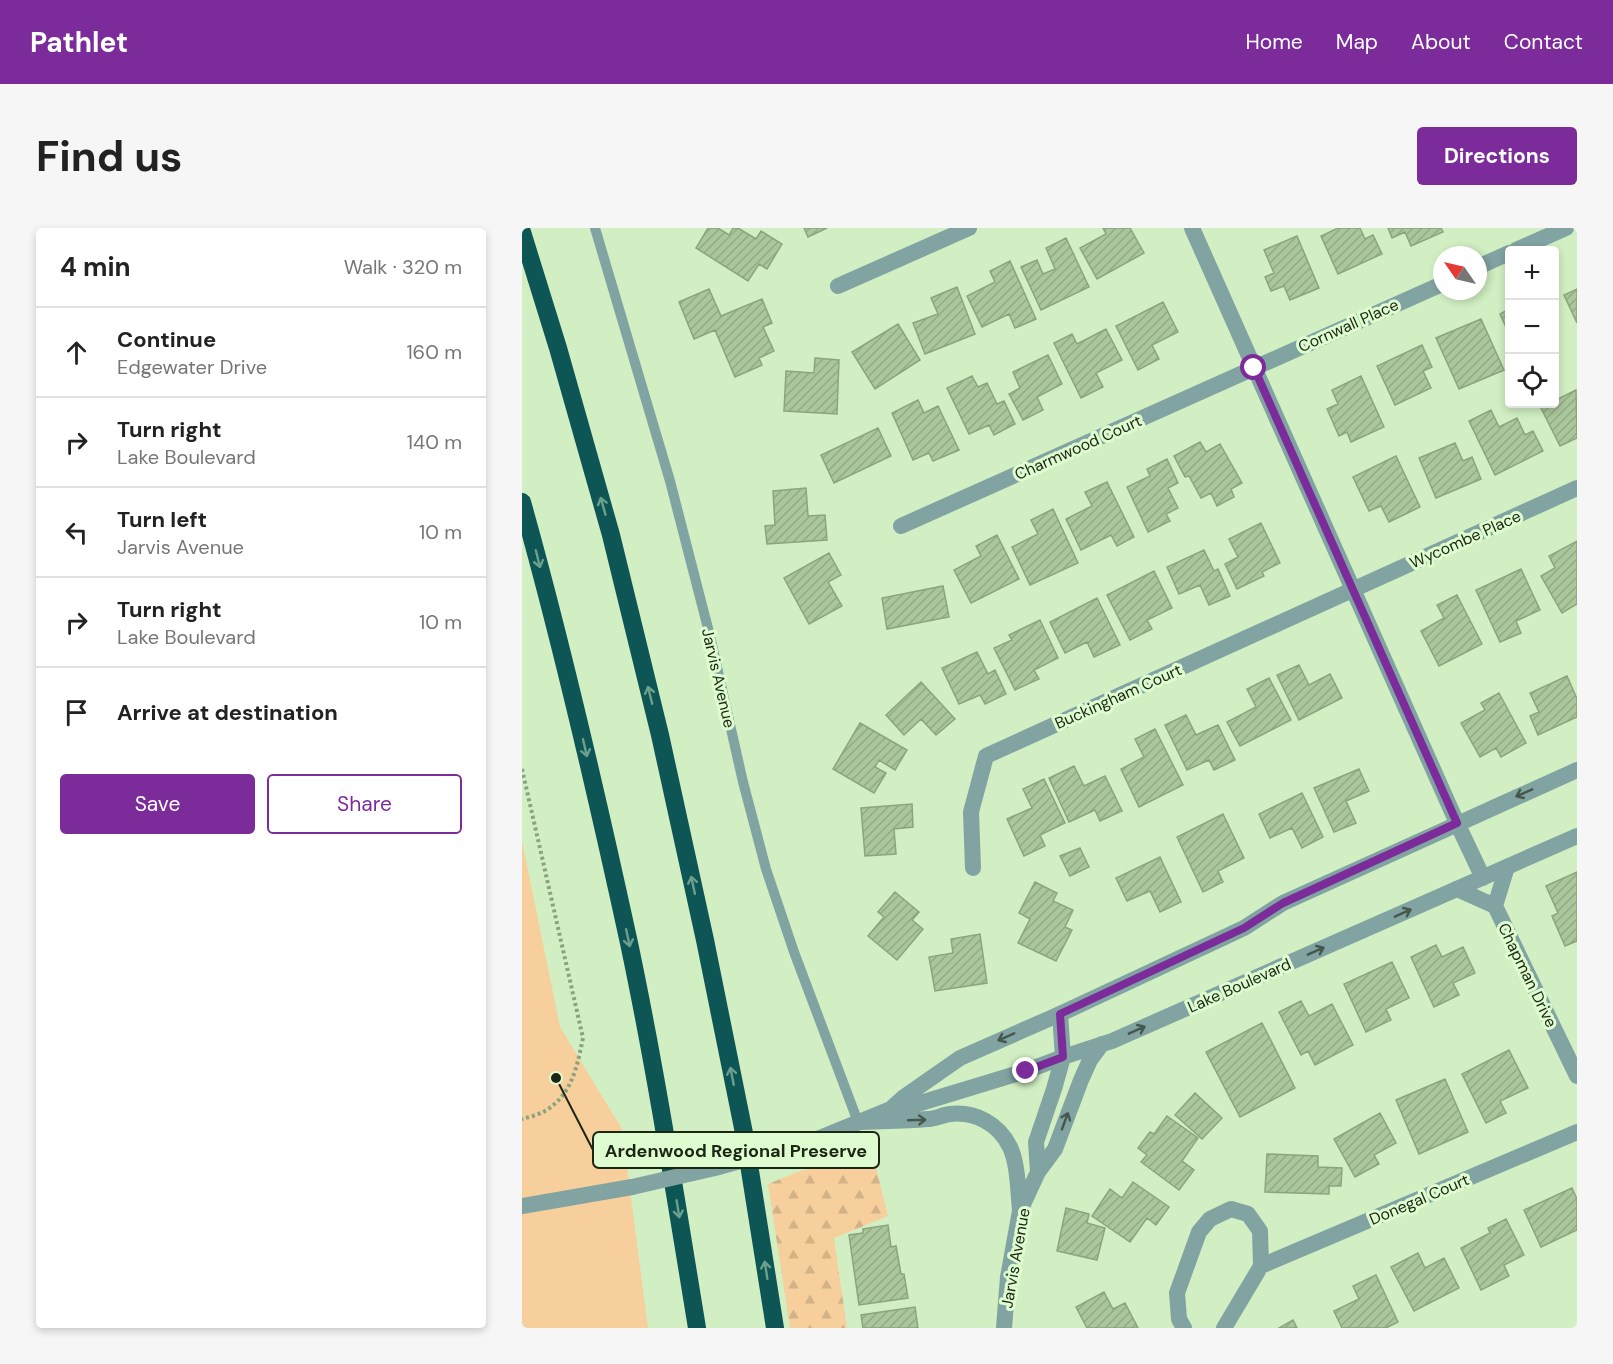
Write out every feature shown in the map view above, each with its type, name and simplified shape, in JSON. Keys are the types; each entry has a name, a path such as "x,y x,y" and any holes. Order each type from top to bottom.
{"highway":[{"path":"522,232 558,348 611,536 660,735 744,1133 775,1328"},
{"path":"522,502 581,732 629,945 669,1152 697,1328"}],"street":[{"path":"838,286 969,228"},
{"path":"1192,228 1483,878"},
{"path":"1525,246 1566,228"},
{"path":"1487,263 1505,255"},
{"name":"Cornwall Place","path":"1254,368 1433,288"},
{"name":"Charmwood Court","path":"901,526 1254,368"},
{"name":"Wycombe Place","path":"1353,590 1577,488"},
{"name":"Buckingham Court","path":"973,868 971,812 986,756 1353,590"},
{"name":"Lake Boulevard","path":"891,1109 904,1097 960,1058 1244,928 1283,903 1577,770"},
{"name":"Lake Boulevard","path":"522,1206 632,1187 715,1168 820,1138 891,1109 914,1105 1026,1071 1102,1044 1577,836"},
{"name":"Chapman Drive","path":"1495,906 1507,867"},
{"name":"Chapman Drive","path":"1457,889 1495,906 1577,1076"},
{"name":"Jarvis Avenue","path":"1004,1328 1008,1277 1020,1211 1038,1172 1036,1142 1063,1057 1060,1014"},
{"path":"1038,1172 1055,1149 1081,1080 1090,1060 1102,1044"},
{"path":"858,1122 931,1119 963,1113 984,1119 993,1125 1010,1146 1014,1160 1020,1211"},
{"name":"Donegal Court","path":"1261,1266 1577,1132"},
{"path":"1184,1328 1179,1319 1177,1293 1199,1232 1210,1219 1231,1209 1248,1214 1260,1232 1261,1266 1224,1328"}],"lane":[{"name":"Jarvis Avenue","path":"595,228 670,481 766,869 794,952 858,1122"}],"path":[{"path":"522,769 583,1038 578,1064 565,1095 544,1112 522,1119"}],"green space":[{"path":"522,841 560,1027 622,1129 648,1328 522,1328"},
{"path":"874,1160 888,1216 834,1238 847,1328 790,1328 768,1184 803,1170"}],"building":[{"path":"708,228 718,228 729,235 733,228 738,228 756,239 761,231 782,244 767,269 759,264 748,281 696,248"},
{"path":"804,228 827,228 808,237"},
{"path":"1103,228 1130,228 1144,253 1097,279 1080,248 1106,234"},
{"path":"1338,228 1360,228 1365,239 1373,235 1382,254 1338,274 1321,236"},
{"path":"1388,228 1441,228 1443,232 1411,246 1405,232 1392,238"},
{"path":"1297,236 1319,288 1290,300 1284,286 1271,291 1265,277 1274,273 1264,250"},
{"path":"1066,238 1089,287 1041,310 1021,267 1037,260 1043,274 1055,269 1046,248"},
{"path":"1010,261 1036,319 1015,328 1009,314 982,327 967,296 995,282 990,271"},
{"path":"957,287 975,334 925,354 913,323 938,314 931,298"},
{"path":"709,289 721,316 762,299 772,323 763,327 774,351 759,358 762,365 735,377 715,330 694,339 679,302"},
{"path":"1577,289 1577,323 1564,295"},
{"path":"1163,302 1178,332 1152,345 1159,359 1138,370 1116,326"},
{"path":"1505,311 1505,325 1500,314"},
{"path":"1481,319 1504,370 1459,389 1436,338"},
{"path":"898,324 920,360 875,389 852,352"},
{"path":"1106,329 1122,360 1096,373 1103,387 1081,398 1054,343 1072,334 1077,344"},
{"path":"1422,345 1432,367 1423,371 1431,388 1395,405 1377,366"},
{"path":"1048,355 1062,384 1037,397 1043,410 1023,420 1009,394 1020,388 1013,372"},
{"path":"815,358 839,360 837,414 784,411 786,371 814,373"},
{"path":"972,376 978,387 987,383 997,404 1004,401 1015,424 994,435 989,425 969,434 947,388"},
{"path":"1361,376 1384,427 1351,442 1347,432 1339,436 1327,409 1338,404 1332,390"},
{"path":"1576,390 1577,438 1560,446 1541,408 1559,408 1559,398"},
{"path":"918,400 924,413 938,406 959,450 933,461 929,453 913,460 892,413"},
{"path":"1491,410 1499,427 1517,418 1525,435 1533,431 1543,451 1495,475 1469,421"},
{"path":"878,428 891,456 834,483 821,455"},
{"path":"1200,442 1206,452 1220,444 1242,483 1231,489 1234,497 1217,506 1211,493 1201,498 1189,476 1185,477 1174,456"},
{"path":"1455,443 1463,461 1472,457 1481,479 1436,498 1419,458"},
{"path":"1396,456 1420,507 1389,522 1381,506 1369,511 1353,477"},
{"path":"1167,459 1178,483 1168,488 1178,508 1166,514 1170,521 1148,532 1127,487 1150,476 1147,469"},
{"path":"1107,482 1134,537 1117,546 1111,535 1081,550 1066,519 1092,506 1085,492"},
{"path":"806,488 808,516 825,515 827,540 767,544 765,526 775,525 773,491"},
{"path":"1053,509 1078,563 1030,585 1012,547 1038,534 1031,520"},
{"path":"1261,523 1280,563 1262,572 1264,576 1237,589 1225,564 1238,557 1229,539"},
{"path":"997,535 1019,579 971,603 954,570 981,556 976,546"},
{"path":"1577,541 1577,604 1562,613 1541,576 1555,568 1549,556"},
{"path":"1204,550 1214,571 1218,569 1230,596 1209,605 1200,585 1179,594 1167,567"},
{"path":"829,553 841,575 828,582 842,606 809,624 784,578"},
{"path":"1521,569 1540,610 1516,621 1521,633 1500,642 1476,590"},
{"path":"1154,571 1172,608 1147,620 1152,629 1130,640 1107,595"},
{"path":"943,586 949,617 887,629 882,598"},
{"path":"1457,595 1482,644 1439,666 1421,631 1444,618 1437,605"},
{"path":"1097,598 1120,645 1094,657 1087,642 1065,653 1050,622"},
{"path":"1040,620 1058,658 1034,670 1039,679 1015,690 994,648 1012,640 1009,635"},
{"path":"977,652 988,674 995,670 1006,694 985,704 980,695 959,704 942,668"},
{"path":"1299,665 1309,685 1330,674 1342,698 1299,720 1277,675"},
{"path":"1567,676 1577,699 1577,717 1538,735 1530,716 1539,712 1530,693"},
{"path":"1269,678 1291,720 1240,746 1227,722 1256,707 1247,689"},
{"path":"921,682 955,719 936,735 921,719 904,735 886,715"},
{"path":"1499,693 1526,743 1501,757 1496,748 1480,757 1461,723 1485,710 1481,703"},
{"path":"1186,715 1196,735 1218,725 1235,760 1214,770 1209,760 1187,770 1165,725"},
{"path":"860,723 907,750 895,770 879,760 875,767 886,773 874,793 833,769"},
{"path":"1155,729 1183,785 1139,807 1121,769 1144,757 1135,739"},
{"path":"1074,766 1084,786 1105,776 1122,811 1100,821 1095,810 1069,822 1049,778"},
{"path":"1359,769 1369,791 1346,801 1356,823 1334,832 1314,788"},
{"path":"1044,779 1065,823 1040,835 1045,846 1024,856 1007,819 1032,808 1023,789"},
{"path":"1302,793 1323,837 1302,848 1292,828 1270,838 1259,814"},
{"path":"912,804 913,827 894,829 896,854 865,856 861,808"},
{"path":"1223,814 1244,858 1218,871 1223,882 1203,892 1177,837"},
{"path":"1080,848 1089,867 1070,876 1060,856"},
{"path":"1160,857 1181,902 1160,912 1150,891 1127,901 1116,878"},
{"path":"1577,872 1577,941 1565,946 1552,916 1558,913 1546,886"},
{"path":"1035,882 1057,893 1053,901 1073,910 1065,927 1072,930 1056,961 1018,943 1030,919 1019,913"},
{"path":"895,892 919,912 912,920 923,929 897,960 868,936 884,917 878,912"},
{"path":"980,934 987,983 935,991 929,957 953,953 951,939"},
{"path":"1436,945 1442,957 1463,947 1475,973 1453,983 1459,995 1434,1007 1411,957"},
{"path":"1392,962 1409,998 1386,1009 1391,1020 1366,1032 1344,984"},
{"path":"1301,1001 1309,1016 1332,1004 1353,1045 1315,1065 1308,1051 1301,1055 1279,1012"},
{"path":"1262,1023 1295,1088 1240,1117 1206,1052"},
{"path":"1509,1050 1528,1088 1500,1101 1506,1113 1486,1123 1462,1074"},
{"path":"1445,1079 1468,1132 1419,1154 1396,1100"},
{"path":"1195,1093 1222,1118 1202,1139 1175,1115"},
{"path":"1380,1113 1396,1143 1374,1155 1379,1164 1355,1177 1334,1139"},
{"path":"1167,1116 1198,1138 1182,1161 1194,1170 1179,1190 1141,1162 1147,1155 1138,1148 1150,1132 1154,1134"},
{"path":"1267,1154 1318,1156 1318,1167 1342,1168 1341,1186 1329,1186 1329,1194 1265,1192"},
{"path":"1133,1182 1169,1207 1156,1225 1147,1218 1130,1242 1092,1216 1110,1189 1122,1198"},
{"path":"1572,1188 1577,1199 1577,1230 1541,1247 1524,1210"},
{"path":"1066,1208 1089,1214 1087,1223 1105,1228 1097,1260 1057,1251"},
{"path":"1506,1219 1524,1255 1504,1265 1509,1276 1481,1290 1461,1248 1490,1233 1488,1228"},
{"path":"888,1225 891,1247 896,1246 908,1298 859,1305 849,1235 863,1233 863,1229"},
{"path":"1418,1253 1425,1268 1444,1258 1459,1288 1414,1311 1391,1267"},
{"path":"1376,1275 1398,1322 1386,1328 1342,1328 1334,1311 1359,1299 1353,1286"},
{"path":"1104,1292 1113,1309 1125,1303 1138,1328 1087,1328 1076,1307"},
{"path":"915,1307 918,1328 863,1328 861,1315"},
{"path":"1293,1320 1297,1328 1279,1328"}],"place":[{"name":"Ardenwood Regional Preserve","path":"556,1078"}],"route":[{"path":"1026,1071 1063,1057 1060,1014 1244,928 1283,903 1457,823 1254,368"}]}
